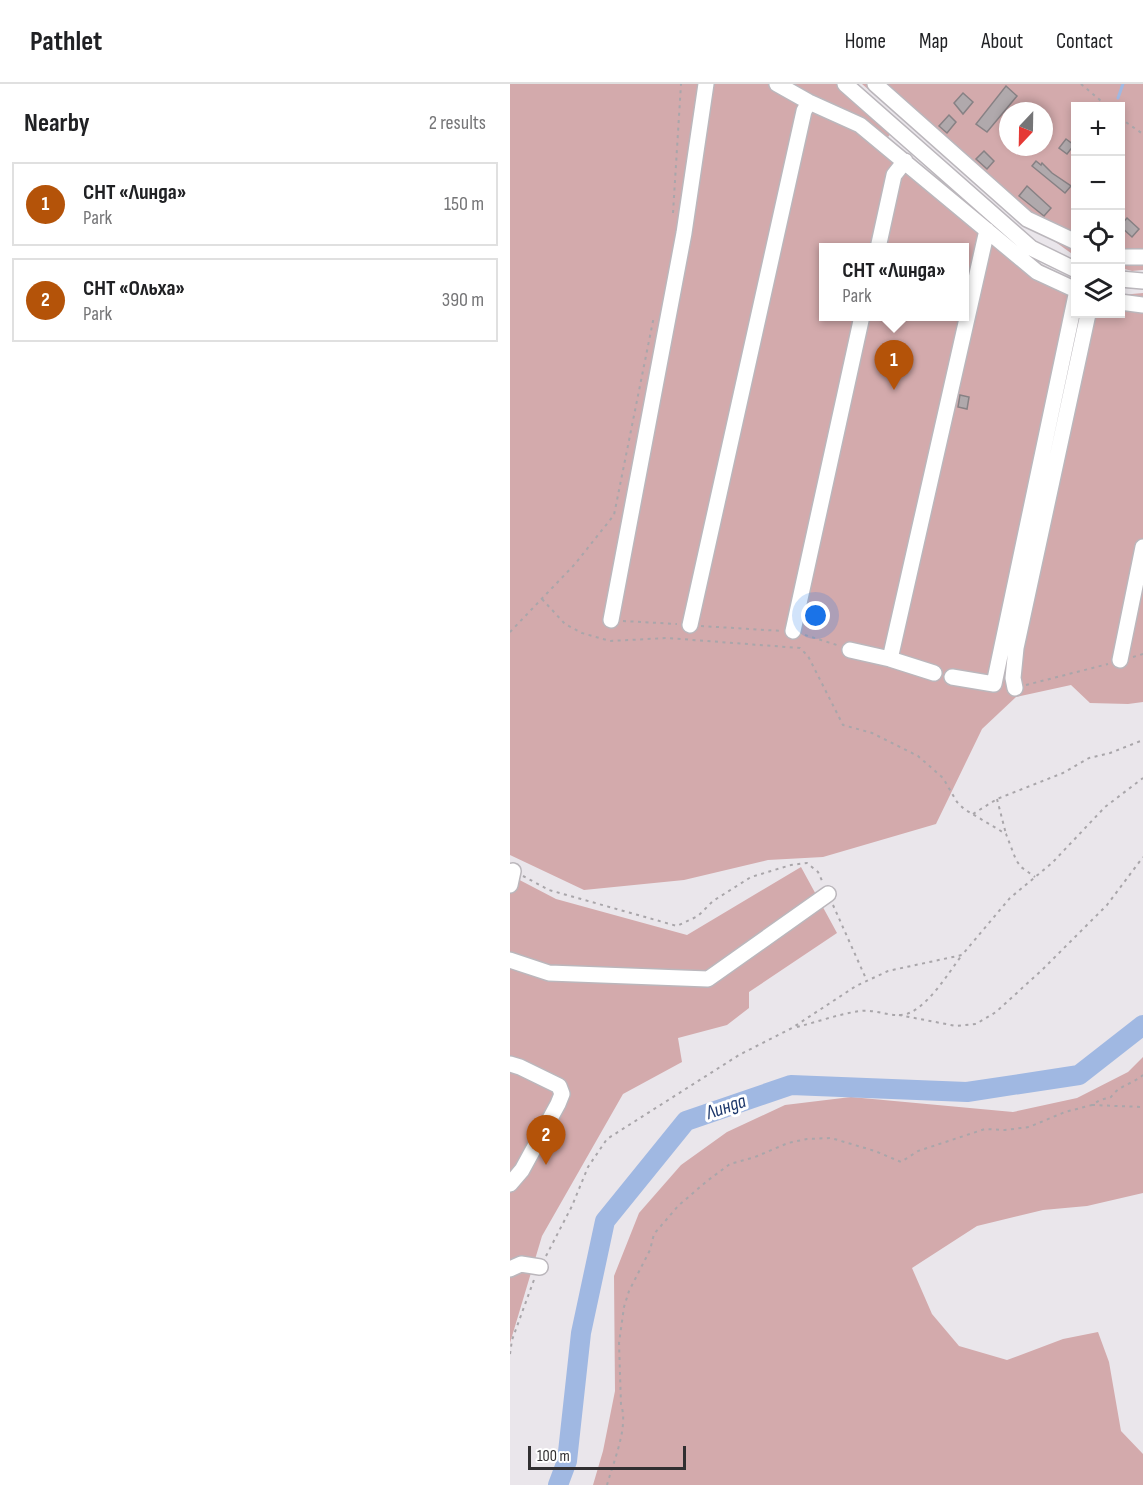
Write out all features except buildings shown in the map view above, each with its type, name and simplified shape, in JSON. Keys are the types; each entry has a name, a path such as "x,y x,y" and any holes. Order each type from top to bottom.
{"street":[{"path":"611,620 684,232 705,84"},
{"path":"777,84 809,102 860,125 1036,272 1071,288"},
{"path":"845,84 1031,248 1071,268"},
{"path":"875,84 1027,219 1071,240"},
{"path":"690,625 804,111 809,102"},
{"path":"879,243 894,175 905,161"},
{"path":"969,310 987,230"},
{"path":"1125,257 1143,257"},
{"path":"1125,279 1143,281"},
{"path":"1125,303 1143,305"},
{"path":"952,677 994,684 1071,318"},
{"path":"1015,688 1013,678 1016,648 1087,318"},
{"path":"793,631 861,321"},
{"path":"890,659 966,321"},
{"path":"1120,660 1143,547"},
{"path":"850,650 890,659 934,673"},
{"path":"510,960 549,973 708,978 828,894"},
{"path":"510,1065 520,1067 559,1086 562,1094 522,1170 510,1184"},
{"path":"510,1269 521,1264 540,1267"}],"path":[{"path":"673,218 681,84"},
{"path":"1081,84 1102,102"},
{"path":"1125,121 1143,134"},
{"path":"510,632 575,564 614,515 656,309"},
{"path":"542,599 565,624 582,633 610,641 667,638 800,648 808,656 843,725 872,733 918,756 943,778 957,802 1006,834"},
{"path":"611,620 793,631 850,650"},
{"path":"1015,688 1143,654"},
{"path":"973,814 997,799 1064,773 1089,758 1110,753 1143,740"},
{"path":"899,1016 908,1014 932,995 1010,898 1052,863 1105,807 1143,778"},
{"path":"997,799 1006,834 1016,860 1021,867 1035,877"},
{"path":"792,1028 860,1011 873,1011 956,1026 976,1024 996,1012 1107,905 1143,856"},
{"path":"512,878 677,926 698,916 713,901 751,877 791,865 807,863 818,872 867,981"},
{"path":"510,1354 512,1340 530,1288 572,1206 588,1167 607,1140 739,1055 792,1028 856,986 888,971 962,955"},
{"path":"1092,1105 1111,1097 1114,1092 1137,1081 1143,1075"},
{"path":"607,1485 622,1427 619,1343 624,1306 629,1291 644,1263 654,1234 663,1221 717,1172 730,1164 755,1157 788,1143 831,1138 875,1151 901,1162 918,1150 985,1129 1005,1130 1029,1127 1065,1112 1092,1105 1143,1107"}],"shaded area":[{"path":"510,84 841,84 893,131 888,137 1009,244 1063,278 1071,300 1071,318 1125,318 1125,295 1143,293 1143,702 1090,703 1071,685 1016,697 982,729 936,824 823,857 768,860 684,880 584,890 510,855"},
{"path":"862,84 1143,84 1143,270 1125,269 1125,102 1071,102 1071,253 993,197"},
{"path":"801,867 837,933 749,992 749,1008 727,1025 678,1038 682,1062 623,1094 542,1236 510,1343 510,875 556,899 687,935"},
{"path":"1143,1057 1143,1193 1087,1206 1043,1210 977,1226 912,1268 932,1314 959,1346 1007,1360 1063,1339 1098,1332 1109,1362 1121,1431 1143,1454 1143,1485 593,1485 603,1451 615,1391 614,1276 639,1213 681,1165 727,1132 785,1105 851,1097 1013,1112 1077,1098 1128,1072"}],"waterway":[{"path":"1118,98 1123,84"},
{"name":"Линда","path":"558,1485 567,1461 581,1333 605,1221 686,1121 791,1085 967,1092 1079,1075 1143,1025"}],"place":[{"name":"СНТ «Линда»","path":"894,390"},
{"name":"СНТ «Ольха»","path":"546,1165"}]}
